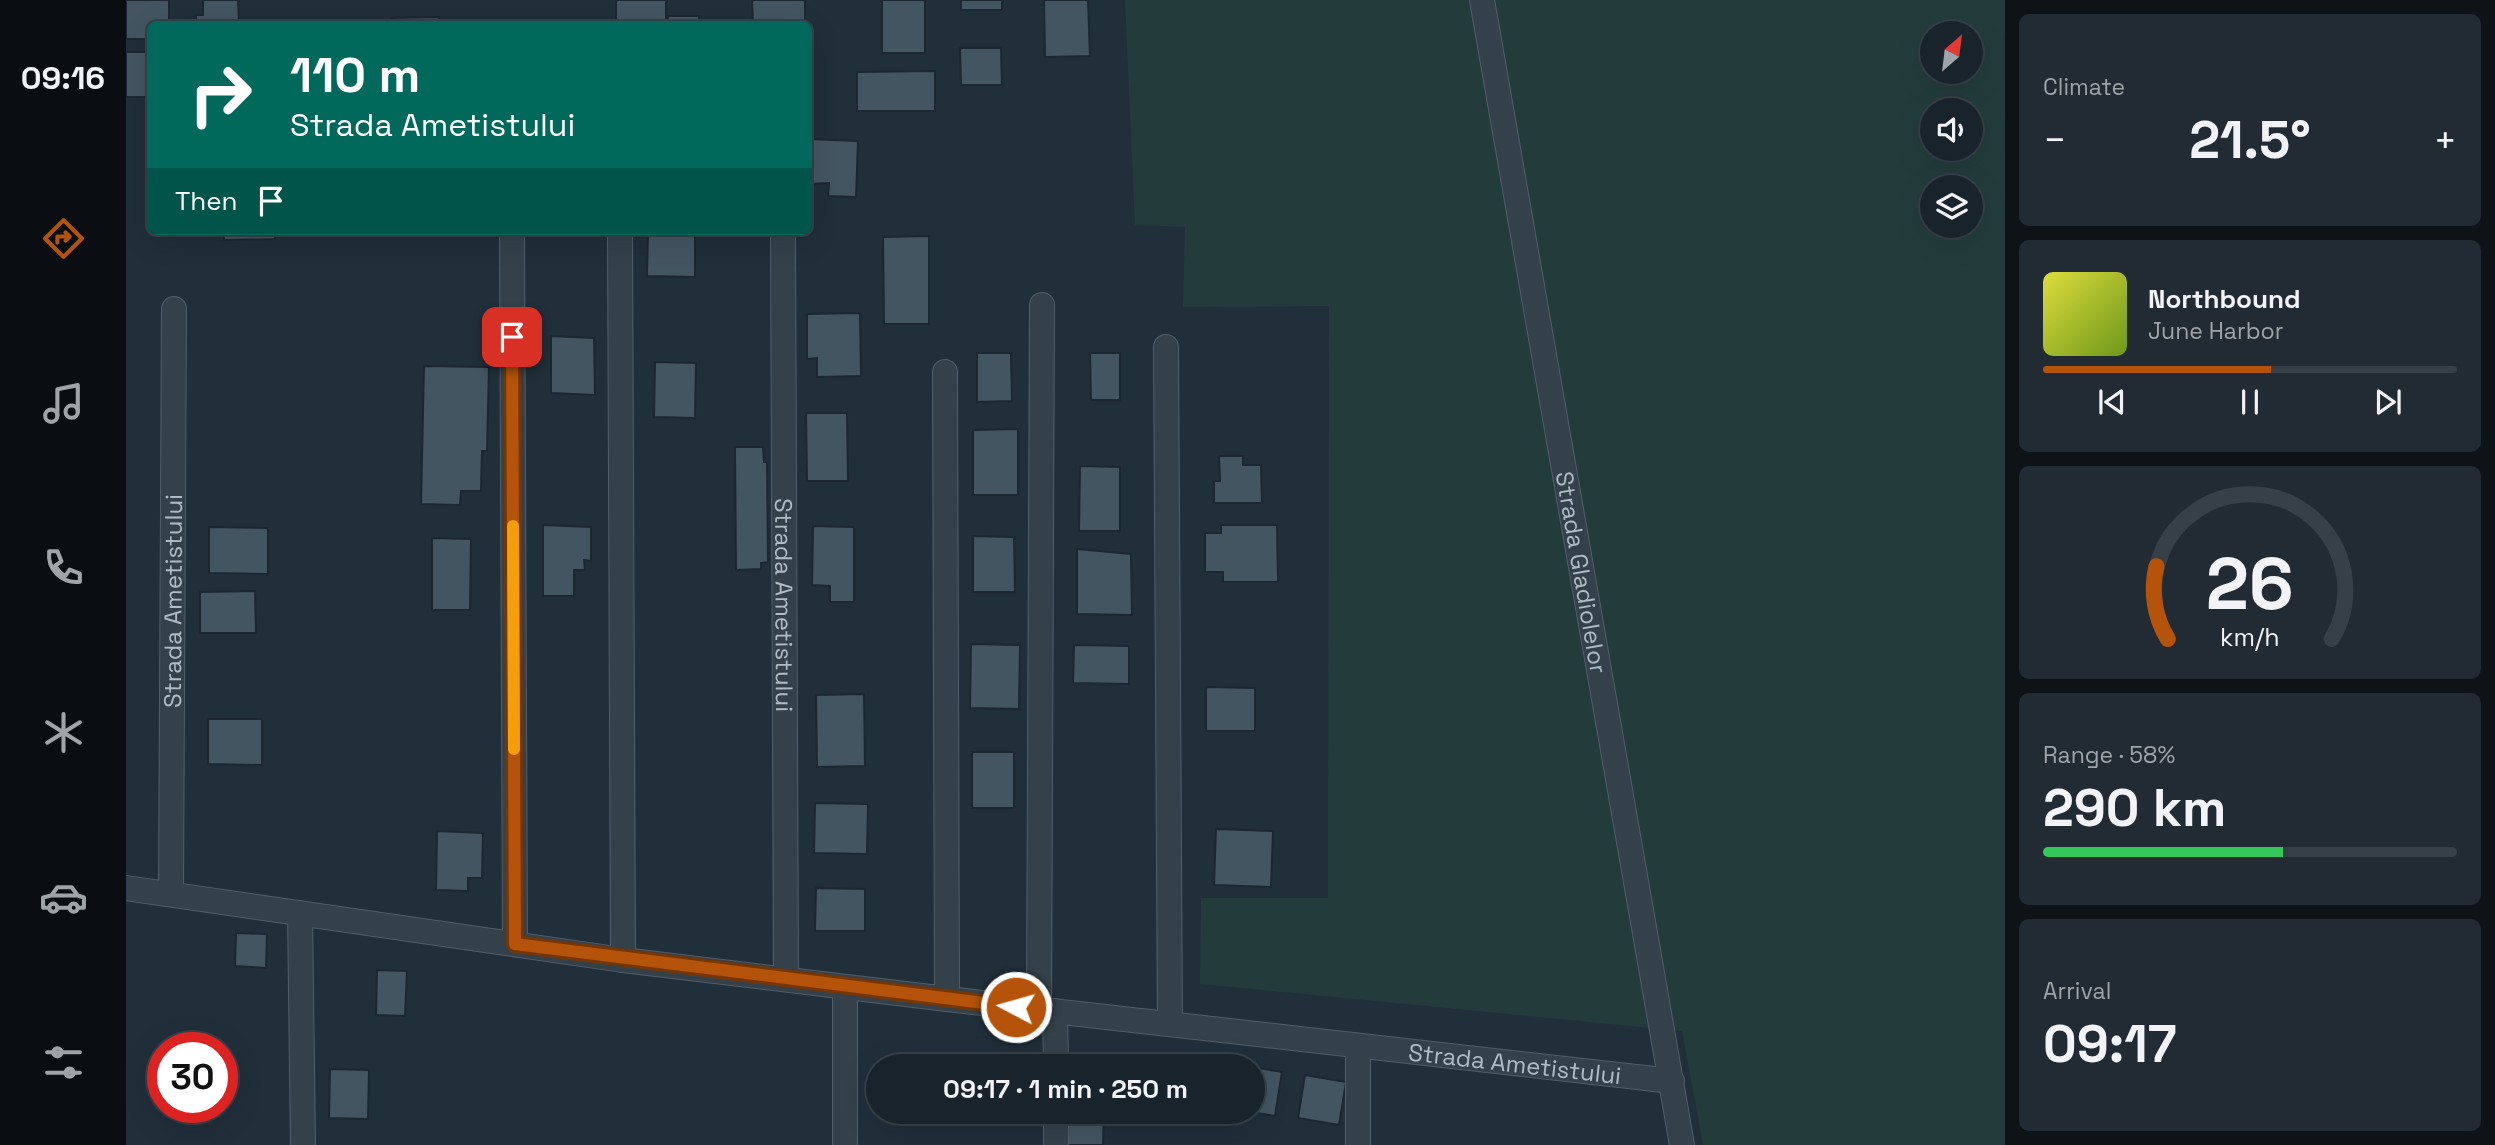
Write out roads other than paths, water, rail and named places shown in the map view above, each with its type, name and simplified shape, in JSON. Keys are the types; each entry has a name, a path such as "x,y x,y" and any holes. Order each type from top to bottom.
{"street":[{"name":"Strada Gladiolelor","path":"1482,0 1682,1145"},
{"path":"512,235 515,944"},
{"path":"620,235 623,960"},
{"name":"Strada Ametistului","path":"783,235 786,979"},
{"path":"1042,305 1047,1010 1054,1054"},
{"name":"Strada Ametistului","path":"171,893 174,309"},
{"path":"1166,347 1170,1024"},
{"path":"945,372 947,999"},
{"name":"Strada Ametistului","path":"126,888 623,960 1672,1081"},
{"path":"300,913 303,1145"},
{"path":"845,987 845,1145"},
{"path":"1358,1046 1358,1145"},
{"path":"1056,1124 1056,1145"}]}
